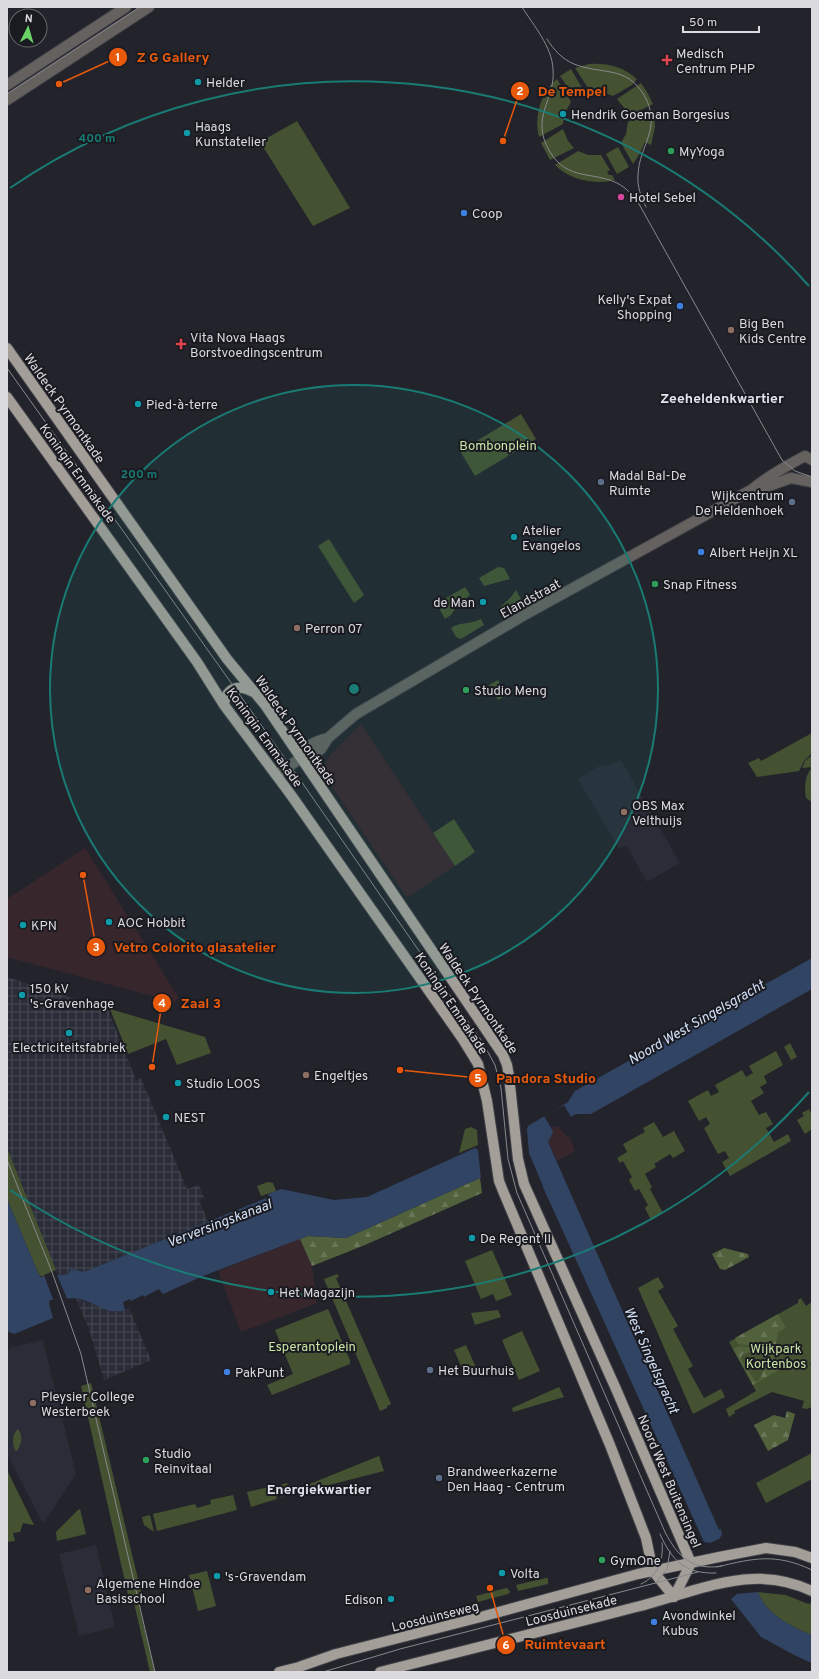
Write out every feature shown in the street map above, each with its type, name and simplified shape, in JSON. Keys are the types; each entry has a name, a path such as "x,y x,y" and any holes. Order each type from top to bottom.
{"main road":[{"name":"Waldeck Pyrmontkade","path":"7,348 227,659 257,694 503,1055 507,1065 513,1099"},
{"name":"Koningin Emmakade","path":"7,397 197,662 224,705 276,775 462,1038 478,1064 488,1101 499,1181 610,1445 646,1538 653,1571"},
{"path":"224,705 227,693 234,688 242,687 257,694"},
{"name":"Noord West Buitensingel","path":"513,1099 518,1159 524,1184 616,1389 691,1563 674,1597"},
{"name":"Loosduinseweg","path":"279,1672 300,1667 336,1654 653,1571 723,1556 766,1548 795,1552 812,1558"},
{"path":"653,1571 674,1597 707,1587 736,1581 765,1579 788,1582 812,1591"},
{"name":"Loosduinsekade","path":"380,1672 674,1597"}],"street":[{"path":"7,85 126,7"},
{"path":"7,100 150,7"},
{"name":"Elandstraat","path":"276,775 301,758 310,757 321,749 328,738 356,714 499,630 751,490 762,480 808,458"},
{"name":"Elandstraat","path":"751,490 766,487 791,478 812,482"}],"shaded area":[{"path":"361,724 455,866 407,898 326,778 326,762 330,755"},
{"name":"OBS Max Velthuijs","path":"621,760 680,863 647,882 626,845 619,849 578,779 603,764 604,767"},
{"path":"85,848 177,995 178,998 175,1002 7,957 7,899"},
{"path":"7,977 108,1010 136,1080 141,1078 187,1189 199,1185 204,1198 199,1200 208,1222 84,1272 71,1269 69,1274 57,1275 7,1148"},
{"path":"558,1126 567,1137 570,1137 575,1151 557,1161 548,1142 553,1132 551,1128"},
{"name":"Het Magazijn","path":"300,1239 312,1266 317,1303 241,1332 218,1271"},
{"path":"76,1299 118,1312 129,1308 151,1360 104,1380 89,1329"},
{"name":"Pleysier College Westerbeek","path":"43,1340 76,1474 45,1521 42,1522 7,1454 7,1351 10,1350 9,1348"},
{"name":"Algemene Hindoe Basisschool","path":"96,1545 115,1627 79,1636 59,1554"}],"green space":[{"path":"589,64 609,65 626,71 637,79 632,85 613,96 603,92 590,91 575,68"},
{"path":"571,69 585,93 575,98 560,76"},
{"path":"557,79 571,102 564,114 563,124 539,137 537,121 540,106 546,91"},
{"path":"641,83 653,104 627,117 625,109 617,99"},
{"path":"654,110 655,127 651,145 645,142 633,164 621,143 626,134 628,122 647,111"},
{"path":"297,121 350,208 313,226 260,142"},
{"path":"563,129 568,141 574,148 550,160 541,143"},
{"path":"618,147 629,167 617,174 606,154"},
{"path":"578,151 588,155 601,155 610,170 607,172 609,175 612,175 615,180 599,182 575,178 555,165"},
{"name":"Bombonplein","path":"521,414 536,439 475,476 460,451"},
{"path":"329,539 364,595 354,603 318,546"},
{"path":"498,567 504,568 510,579 484,586 479,578"},
{"path":"465,587 470,595 458,605 451,615 445,619 439,608 441,601"},
{"path":"516,590 521,599 520,604 502,615 499,608"},
{"path":"481,619 484,625 461,639 456,637 451,628 458,625"},
{"path":"498,680 507,695 498,700 489,685"},
{"path":"812,733 812,753 804,761 799,771 757,777 748,763 759,758 761,761"},
{"path":"812,755 812,767 802,768 805,761"},
{"path":"812,767 812,802 806,798 805,790 806,778"},
{"path":"454,819 475,852 455,866 433,833"},
{"path":"110,1009 205,1037 211,1053 177,1065 166,1039 128,1054"},
{"path":"790,1043 797,1057 791,1060 784,1047"},
{"path":"776,1051 783,1065 764,1076 767,1083 760,1087 764,1093 751,1101 759,1115 766,1112 773,1124 766,1128 774,1142 788,1134 791,1141 730,1176 722,1162 729,1158 725,1151 718,1154 704,1128 710,1124 706,1117 699,1121 688,1101 708,1090 711,1096 719,1092 715,1085 742,1070 746,1077 753,1073 749,1066"},
{"path":"809,1109 812,1115 812,1129 805,1134 797,1120 804,1116 802,1113"},
{"path":"654,1122 663,1137 674,1131 685,1151 673,1158 670,1154 654,1164 656,1167 645,1174 652,1187 650,1189 663,1213 651,1220 645,1208 648,1205 639,1189 635,1191 629,1180 632,1177 623,1161 620,1163 617,1158 627,1152 623,1144 645,1132 643,1128"},
{"path":"471,1127 477,1130 478,1145 459,1153 465,1129"},
{"path":"7,1148 56,1270 44,1275 44,1277 39,1275 7,1199"},
{"path":"480,1178 482,1193 365,1245 312,1266 300,1239 308,1236 346,1238"},
{"path":"268,1182 273,1183 276,1191 261,1196 257,1186"},
{"path":"724,1248 748,1254 749,1257 725,1270 720,1269 712,1254"},
{"path":"492,1250 512,1295 496,1301 493,1294 481,1299 465,1261"},
{"path":"337,1274 339,1277 336,1278 391,1404 387,1406 387,1408 380,1411 324,1279"},
{"path":"658,1277 664,1287 658,1291 678,1326 673,1329 693,1366 688,1369 704,1398 721,1389 725,1397 693,1414 638,1288"},
{"name":"Wijkpark Kortenbos","path":"801,1298 806,1306 812,1302 812,1362 810,1363 812,1367 812,1407 806,1409 802,1408 804,1401 772,1392 734,1411 735,1413 729,1417 726,1409 756,1391 729,1342 798,1303 798,1300"},
{"name":"Esperantoplein","path":"328,1309 350,1360 350,1364 272,1395 267,1385 293,1374 275,1330"},
{"path":"498,1310 501,1317 475,1325 471,1313"},
{"path":"778,1314 786,1328 778,1332 775,1349 738,1344 735,1338"},
{"path":"522,1331 540,1371 519,1380 502,1340"},
{"path":"466,1345 477,1370 465,1375 454,1350"},
{"path":"739,1346 775,1351 772,1361 762,1355 749,1352 742,1355 741,1359 755,1381 758,1381 766,1365 774,1364 777,1371 753,1385 733,1349"},
{"path":"91,1383 143,1600 138,1602 155,1672 150,1672 134,1603 130,1604 81,1386"},
{"path":"559,1387 564,1397 513,1412 512,1408"},
{"path":"787,1411 795,1414 788,1440 768,1451 754,1425 774,1415 785,1418"},
{"path":"18,1429 21,1434 21,1440 17,1451 14,1447 13,1439"},
{"path":"812,1453 812,1479 766,1503 756,1483"},
{"path":"379,1456 384,1471 317,1488 307,1485"},
{"path":"7,1470 34,1525 23,1523 20,1532 13,1533 15,1541 7,1542"},
{"path":"287,1483 289,1488 281,1497 277,1486"},
{"path":"273,1486 277,1499 251,1507 247,1492"},
{"path":"233,1495 237,1510 157,1531 153,1514 195,1504 197,1508 211,1504 210,1500"},
{"path":"80,1509 86,1534 57,1541 56,1532"},
{"path":"150,1515 154,1532 144,1525 142,1517"},
{"path":"207,1571 216,1606 198,1611 189,1575"},
{"path":"548,1578 548,1584 518,1591 516,1585"},
{"path":"506,1588 510,1592 508,1594 478,1602 476,1596"},
{"path":"758,1592 786,1595 808,1604 812,1603 812,1635 780,1619 767,1607"}],"water":[{"name":"Verversingskanaal","path":"812,958 812,989 591,1114 576,1114 551,1128 553,1132 548,1142 719,1530 721,1529 722,1535 719,1539 746,1593 758,1592 767,1607 780,1619 812,1635 812,1663 761,1637 731,1599 737,1594 711,1543 704,1542 542,1185 480,1178 346,1238 308,1236 203,1276 163,1294 159,1289 144,1297 143,1295 131,1301 130,1299 123,1302 125,1310 107,1310 76,1298 50,1300 49,1304 53,1318 14,1334 7,1331 7,1199 41,1277 69,1274 71,1269 84,1272 269,1197 268,1194 281,1189 334,1200 367,1197 475,1148 478,1150 527,1129 528,1126 568,1102 575,1091"}],"pier":[{"path":"564,1105 571,1117 551,1128 544,1116"},
{"path":"527,1129 529,1153 543,1186 481,1179 478,1150"},
{"path":"57,1273 68,1301 54,1302 44,1275"},
{"path":"719,1539 747,1593 737,1594 710,1543"}],"tram line":[{"path":"7,94 140,7"},
{"path":"522,7 542,37 552,61 553,80 545,109 542,129 544,140 550,152 557,161 573,171 608,179 621,185 639,204 782,460 795,471 812,477"},
{"path":"547,39 552,47 566,60 584,67 621,75 629,79 644,95 649,107 651,127 639,164 638,183 642,199 646,207"},
{"path":"7,368 301,781 483,1043 495,1065 501,1088 508,1159 517,1193 665,1532 675,1549 687,1560 702,1566 722,1566"},
{"path":"7,1160 52,1272 81,1354 155,1672"},
{"path":"660,1534 669,1552 681,1564 696,1571 716,1573"},
{"path":"641,1584 647,1581 658,1567 662,1556 662,1543"},
{"path":"656,1583 667,1569 670,1551"},
{"path":"717,1567 742,1561 776,1559 787,1561 812,1570"},
{"path":"323,1672 400,1649 698,1572"}],"place":[{"name":"Medisch Centrum PHP","path":"667,60"},
{"name":"Helder","path":"198,82"},
{"name":"Z G Gallery","path":"59,84"},
{"name":"Hendrik Goeman Borgesius","path":"563,114"},
{"name":"Haags Kunstatelier","path":"187,133"},
{"name":"De Tempel","path":"503,141"},
{"name":"MyYoga","path":"671,151"},
{"name":"Hotel Sebel","path":"621,197"},
{"name":"Coop","path":"464,213"},
{"name":"Kelly's Expat Shopping","path":"680,306"},
{"name":"Big Ben Kids Centre","path":"731,330"},
{"name":"Vita Nova Haags Borstvoedingscentrum","path":"181,344"},
{"name":"Pied-à-terre","path":"138,404"},
{"name":"Madal Bal-De Ruimte","path":"601,482"},
{"name":"Wijkcentrum De Heldenhoek","path":"792,502"},
{"name":"Atelier Evangelos","path":"514,537"},
{"name":"Albert Heijn XL","path":"701,552"},
{"name":"Snap Fitness","path":"655,584"},
{"name":"de Man","path":"483,602"},
{"name":"Perron 07","path":"297,628"},
{"name":"Studio Meng","path":"466,690"},
{"name":"OBS Max Velthuijs","path":"624,812"},
{"name":"Vetro Colorito glasatelier","path":"83,875"},
{"name":"AOC Hobbit","path":"109,922"},
{"name":"KPN","path":"23,925"},
{"name":"150 kV 's-Gravenhage","path":"22,995"},
{"name":"Electriciteitsfabriek","path":"69,1033"},
{"name":"Zaal 3","path":"152,1067"},
{"name":"Pandora Studio","path":"400,1070"},
{"name":"Engeltjes","path":"306,1075"},
{"name":"Studio LOOS","path":"178,1083"},
{"name":"NEST","path":"166,1117"},
{"name":"De Regent II","path":"472,1238"},
{"name":"Het Magazijn","path":"271,1292"},
{"name":"Het Buurhuis","path":"430,1370"},
{"name":"PakPunt","path":"227,1372"},
{"name":"Pleysier College Westerbeek","path":"33,1403"},
{"name":"Studio Reinvitaal","path":"146,1460"},
{"name":"Brandweerkazerne Den Haag - Centrum","path":"439,1478"},
{"name":"GymOne","path":"602,1560"},
{"name":"Volta","path":"502,1573"},
{"name":"'s-Gravendam","path":"217,1576"},
{"name":"Ruimtevaart","path":"490,1588"},
{"name":"Algemene Hindoe Basisschool","path":"88,1590"},
{"name":"Edison","path":"391,1599"},
{"name":"Avondwinkel Kubus","path":"654,1622"}],"district":[{"name":"Zeeheldenkwartier","path":"722,398"},
{"name":"Energiekwartier","path":"319,1489"}],"water label":[{"name":"Noord West Singelsgracht","path":"696,1022"},
{"name":"West Singelsgracht","path":"652,1360"}]}
